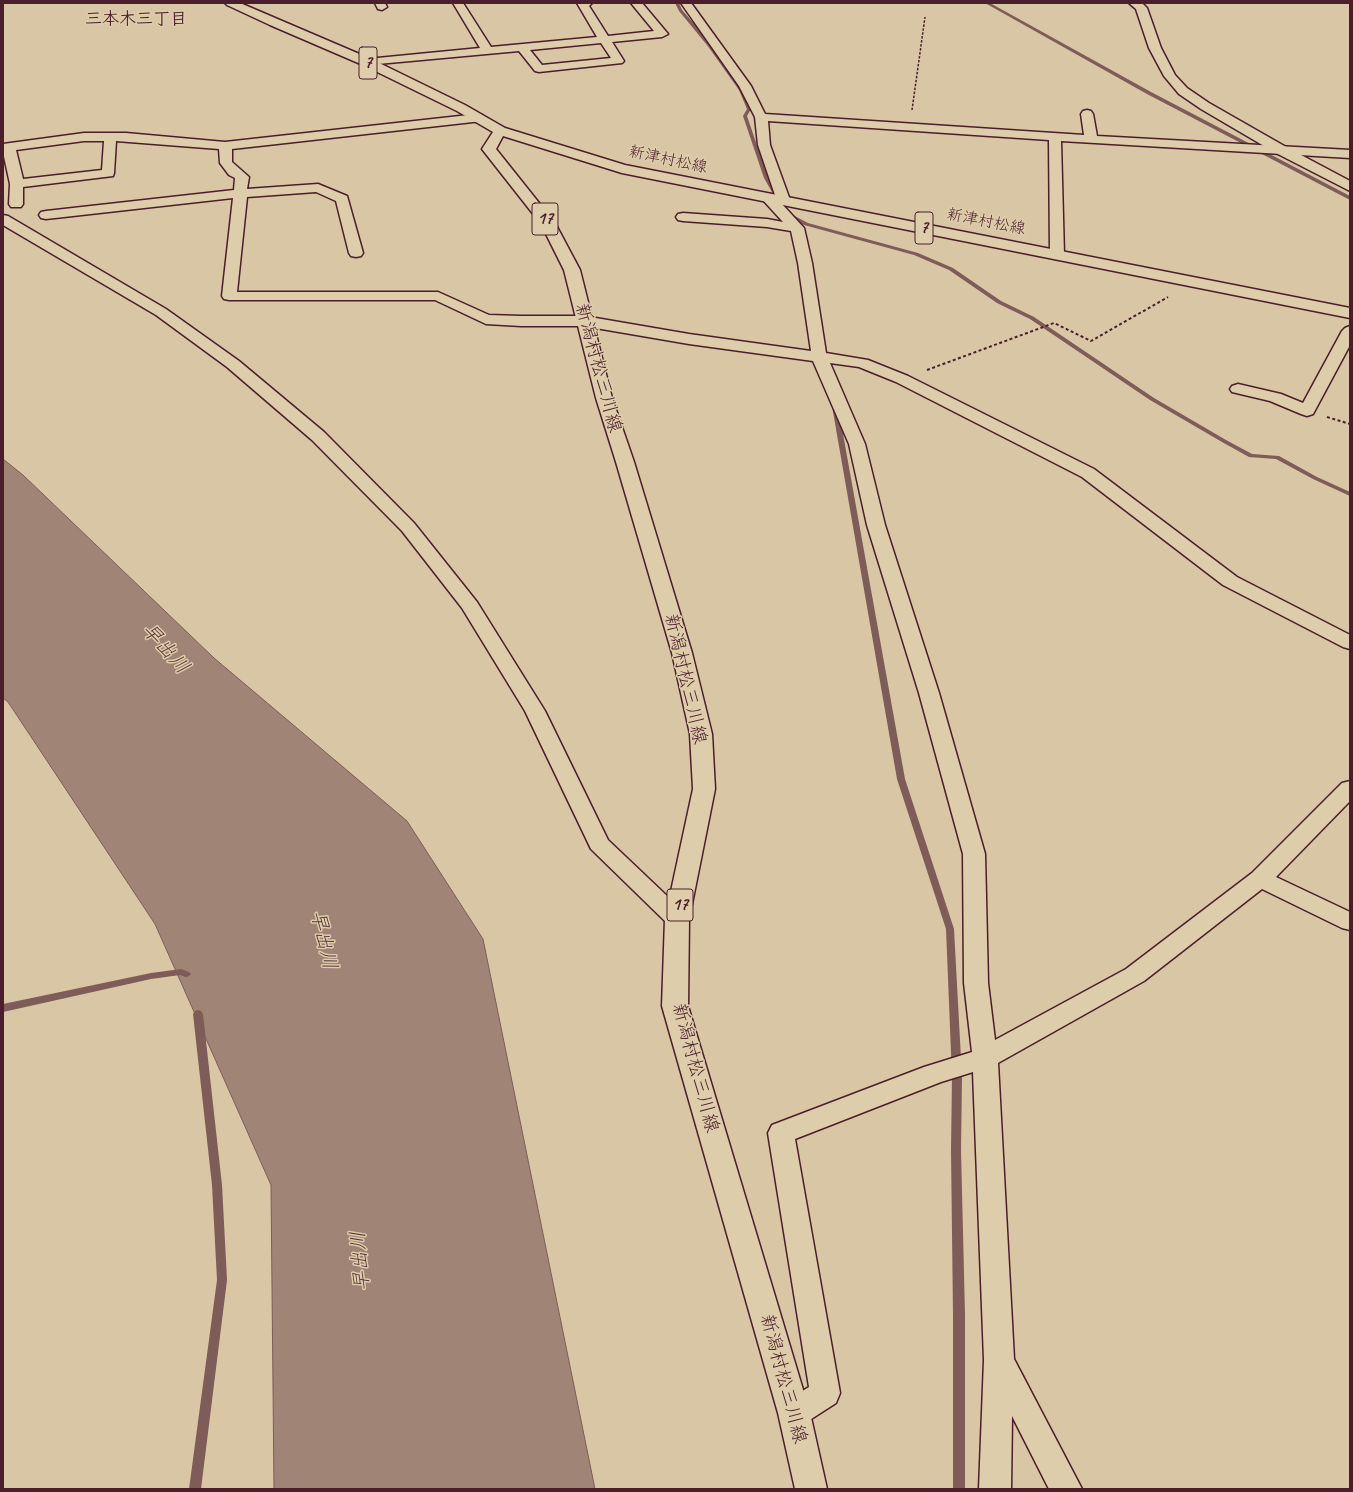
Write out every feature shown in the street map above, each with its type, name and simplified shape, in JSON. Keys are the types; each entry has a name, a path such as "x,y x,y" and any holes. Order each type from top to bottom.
{"main road":[{"name":"7","path":"232,3 274,23 367,62 478,118 500,131"},
{"path":"1135,3 1140,8 1155,48 1170,76 1183,91 1205,106 1281,150 1350,187"},
{"name":"新津村松線","path":"500,131 622,169 1350,313"},
{"name":"新潟村松三川線","path":"500,131 489,150 522,188 548,224 572,270 604,398 625,462 682,653 701,734 704,789 677,918 675,1006 794,1413 811,1489"}],"street":[{"path":"458,3 488,51"},
{"path":"523,48 539,69 618,61 582,3 587,3"},
{"path":"367,62 662,34 636,3"},
{"path":"686,3 745,86 761,117 764,145 776,199 798,228 819,356 857,444 876,525 929,693 974,854 976,983 985,1058 991,1161 999,1360 995,1489"},
{"path":"1086,114 1091,139"},
{"path":"761,117 1091,139 1350,154"},
{"path":"16,204 17,184 6,148 84,137 126,137 225,146 478,118"},
{"path":"1054,136 1057,255"},
{"path":"17,184 108,173 110,137"},
{"path":"225,146 226,163 234,172 242,177 229,296 438,296 486,319 521,321 584,321 689,339 862,363 902,379 1088,473 1230,581 1350,643"},
{"path":"46,215 241,193 318,188 342,199 356,253"},
{"path":"683,217 798,228"},
{"path":"3,219 161,312 233,364 318,436 408,527 470,606 534,711 599,844 677,918"},
{"path":"1238,389 1275,397 1307,411 1350,331"},
{"path":"794,1413 825,1393 781,1133 933,1074 985,1058 1135,976 1260,879 1350,788"},
{"path":"1260,879 1350,922"},
{"path":"999,1360 1066,1489"}],"path":[{"path":"910,126 925,17"},
{"path":"902,379 1054,323 1091,341 1193,282"}],"water":[{"name":"早出川","path":"3,459 23,475 214,658 407,821 483,939 595,1489 274,1489 271,1185 155,924 8,702 3,698"}],"waterway":[{"path":"677,3 680,10 709,44 741,90 749,109 745,116 766,178 779,200"},
{"path":"987,3 1149,93 1350,198"},
{"path":"787,214 806,224 916,254 951,269 999,302 1032,318 1152,399 1224,441 1251,456 1277,457 1315,478 1350,494"},
{"path":"835,406 901,779 950,929 957,1077 956,1150 959,1315 959,1489"},
{"path":"3,1008 151,976 181,972 186,974"},
{"path":"195,1489 222,1280 217,1185 198,1014"}],"district":[{"name":"三本木三丁目","path":"136,20"}]}
